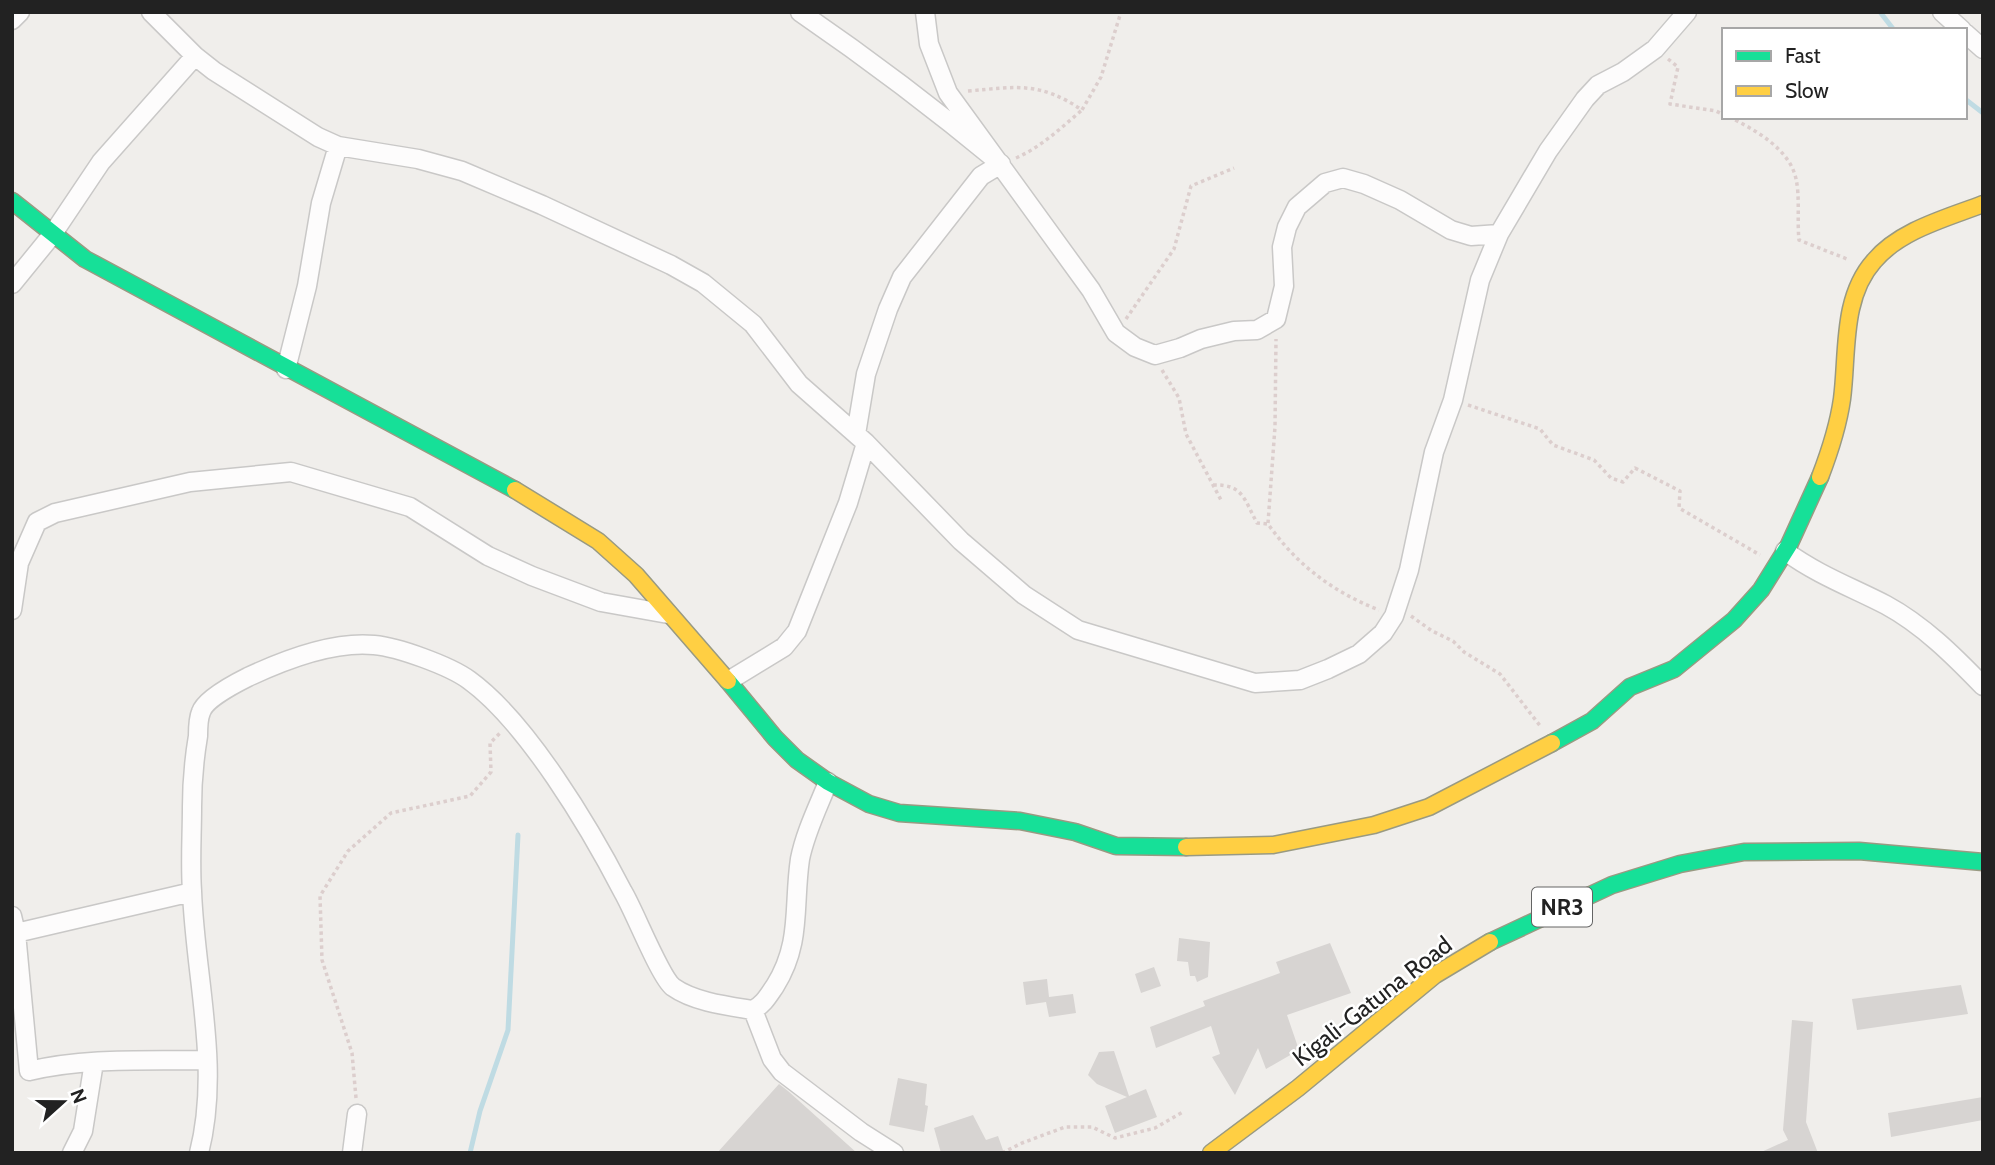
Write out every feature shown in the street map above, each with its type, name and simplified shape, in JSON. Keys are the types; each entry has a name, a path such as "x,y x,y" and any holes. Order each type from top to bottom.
{"main road":[{"path":"12,201 85,259 441,452 495,478 565,519 612,552 730,680 775,738 797,760 828,782 869,804 899,813 1020,821 1075,832 1116,846 1140,848 1273,845 1339,834 1429,807 1592,721 1630,687 1674,669 1734,620 1761,590 1781,558 1821,476 1835,436 1842,398 1846,333 1860,280 1875,259 1890,247 1922,228 1983,204"},
{"name":"Kigali-Gatuna Road","path":"1211,1153 1298,1088 1435,975 1494,940 1555,909 1612,885 1680,864 1744,852 1859,851 1983,862"}],"street":[{"path":"12,20 20,12"},
{"path":"151,12 195,56 289,120 338,146 418,159 461,172 542,205 679,269 724,299 753,324 799,384 861,439 946,526 1024,595 1078,631 1255,683 1300,680 1359,654 1383,633 1395,612 1409,570 1434,452 1453,400 1480,280 1499,234 1548,151 1585,99 1598,85 1623,72 1655,49 1687,12"},
{"path":"800,12 929,105 1001,164"},
{"path":"925,12 929,44 948,93 1091,290 1116,333 1135,347 1155,355 1201,339 1234,331 1257,330 1276,319 1284,286 1282,247 1287,227 1297,207 1325,183 1343,178 1364,184 1400,200 1451,230 1471,236 1499,234"},
{"path":"1942,12 1961,28"},
{"path":"1967,34 1983,49"},
{"path":"12,284 52,235 101,162 195,56"},
{"path":"286,369 307,286 321,203 338,146"},
{"path":"730,680 784,647 797,631 848,503 861,439 866,374 888,309 902,277 981,176 1001,164"},
{"path":"12,610 19,563 37,522 55,513 190,482 291,471 410,507 488,556 555,585 601,602 668,614"},
{"path":"1781,558 1887,606 1911,621 1941,644 1983,686"},
{"path":"199,1153 207,1094 192,892 192,779 200,712 209,701 241,680 299,655 356,645 375,645 397,650 468,679 493,699 512,721 560,787 609,866 670,984 696,997 722,1005 753,1010 766,1000 790,957 796,925 800,860 806,835 828,782"},
{"path":"192,892 14,924 29,1071 94,1062 206,1060"},
{"path":"753,1010 772,1059 782,1072 861,1132 894,1153"},
{"path":"72,1153 83,1131 94,1062"},
{"path":"352,1153 357,1114"}],"path":[{"path":"1001,164 1028,153 1082,110 1101,77 1121,12"},
{"path":"1655,49 1678,67 1670,104 1722,114"},
{"path":"948,93 1024,86 1060,95 1082,110"},
{"path":"1733,119 1783,152 1796,178 1799,240 1868,268"},
{"path":"1116,333 1174,249 1191,186 1234,168"},
{"path":"1268,524 1275,427 1276,319"},
{"path":"1155,355 1179,398 1186,434 1220,500"},
{"path":"1453,400 1540,429 1553,445 1594,460 1611,478 1623,482 1635,468 1679,491 1679,508 1781,558"},
{"path":"1213,485 1229,484 1241,493 1257,523 1268,524 1304,566 1327,584 1357,602 1419,619 1432,631 1453,641 1464,652 1500,674 1551,743"},
{"path":"357,1114 352,1053 322,960 320,896 348,851 391,813 471,796 491,772 490,743 512,721"},
{"path":"1002,1153 1065,1127 1092,1127 1115,1138 1155,1128 1183,1112"}],"building":[{"path":"1179,938 1210,942 1208,977 1197,982 1195,976 1190,976 1188,962 1177,961"},
{"path":"1330,943 1351,993 1287,1015 1299,1050 1266,1069 1258,1048 1235,1095 1212,1057 1220,1054 1211,1026 1156,1048 1150,1027 1205,1006 1203,1001 1280,973 1276,962"},
{"path":"1154,967 1161,986 1141,993 1135,974"},
{"path":"1047,979 1049,997 1073,994 1076,1013 1049,1017 1046,1002 1026,1005 1023,982"},
{"path":"1961,985 1968,1014 1857,1030 1852,999"},
{"path":"1792,1020 1813,1022 1806,1122 1818,1153 1759,1153 1788,1140 1783,1130"},
{"path":"1114,1051 1129,1096 1146,1089 1157,1117 1115,1133 1105,1106 1127,1097 1097,1084 1088,1075 1099,1052"},
{"path":"898,1078 927,1084 925,1105 928,1106 924,1132 889,1125"},
{"path":"779,1084 788,1091 857,1153 717,1153"},
{"path":"1983,1097 1983,1120 1891,1137 1888,1113"},
{"path":"973,1115 986,1140 998,1136 1004,1153 941,1153 934,1128"}],"waterway":[{"path":"1880,12 1892,28"},
{"path":"1967,101 1983,113"},
{"path":"470,1153 480,1111 508,1030 518,835"}],"traffic: fast":[{"path":"12,201 85,259 515,490"},
{"path":"1552,743 1592,721 1630,687 1674,669 1734,620 1761,590 1789,545 1820,477"},
{"path":"728,681 797,760 828,782 869,804 899,813 1020,821 1075,832 1116,846 1186,847"},
{"path":"1490,942 1612,885 1680,864 1744,852 1859,851 1983,862"}],"traffic: slow":[{"path":"1820,477 1838,419 1851,309 1863,276 1885,250 1910,233 1983,204"},
{"path":"515,490 598,541 636,575 728,681"},
{"path":"1186,847 1273,845 1374,825 1429,807 1552,743"},
{"path":"1211,1153 1298,1088 1435,975 1490,942"}]}
